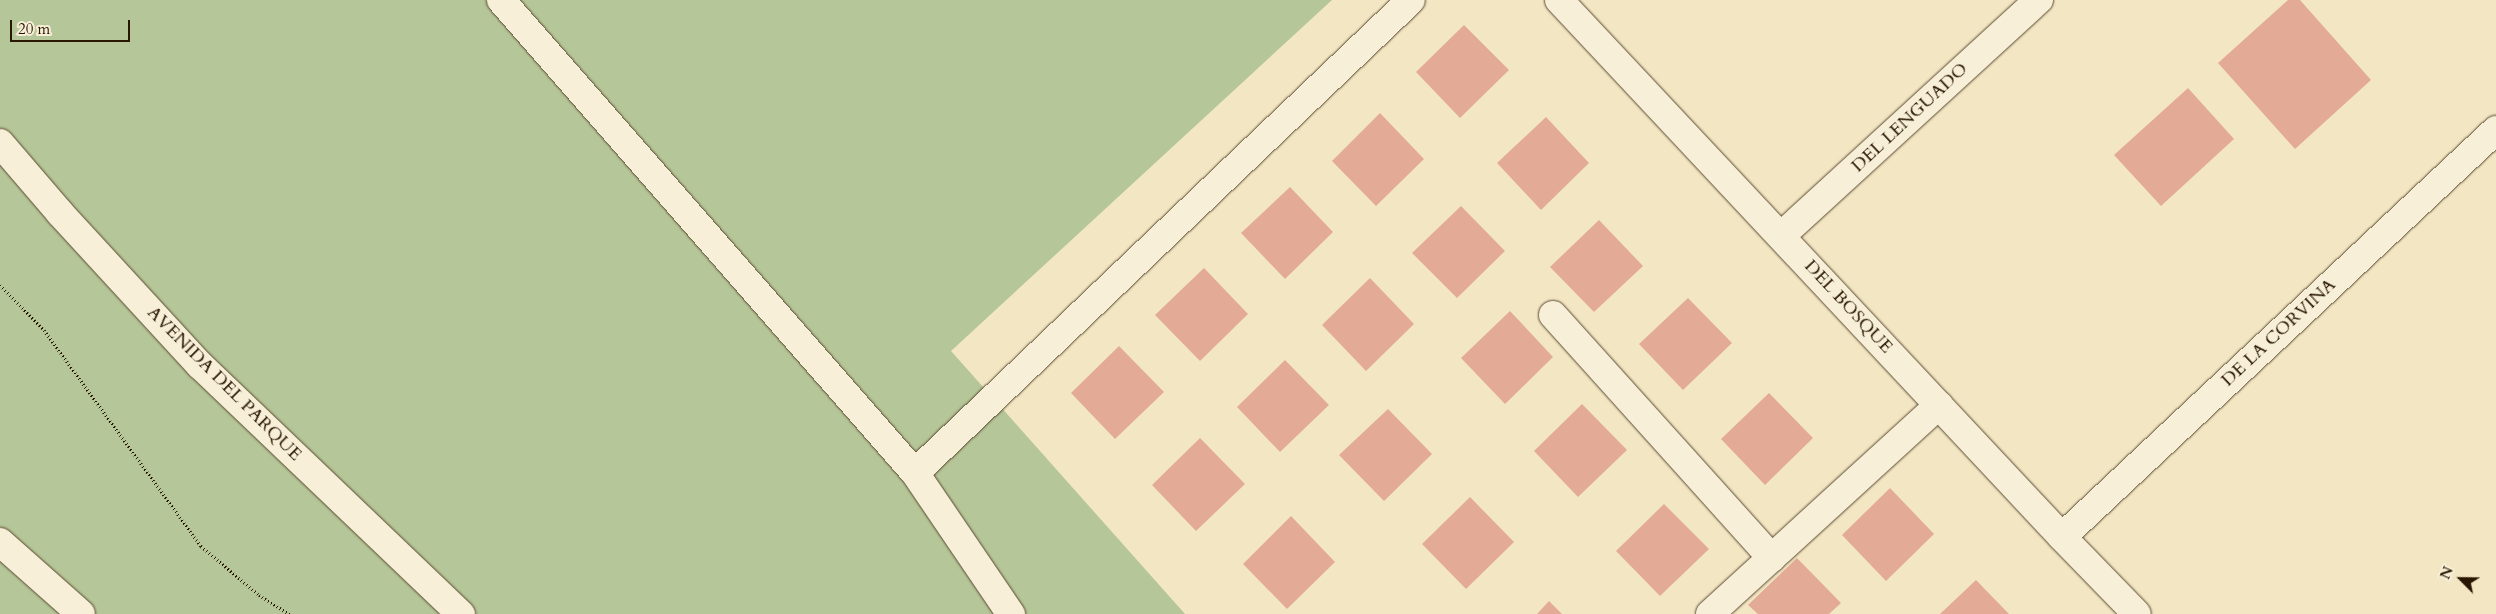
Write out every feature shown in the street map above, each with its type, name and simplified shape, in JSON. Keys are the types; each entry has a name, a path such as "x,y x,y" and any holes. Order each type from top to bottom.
{"street":[{"path":"501,0 916,473 1011,614"},
{"path":"916,473 1411,0"},
{"name":"DEL BOSQUE","path":"1559,0 2133,613"},
{"name":"DEL LENGUADO","path":"1782,236 2039,0"},
{"name":"DE LA CORVINA","path":"2062,537 2496,130"},
{"name":"AVENIDA DEL PARQUE","path":"0,143 60,213 200,365 461,614"},
{"path":"1553,315 1772,558"},
{"path":"1710,614 1939,405"},
{"path":"0,542 81,614"}],"path":[{"path":"0,285 44,330 201,546 259,595 289,614"}],"green space":[{"path":"0,0 1332,0 951,351 1185,614 0,614"}],"building":[{"path":"2288,0 2300,0 2371,80 2295,149 2218,63"},
{"path":"1464,25 1509,70 1460,118 1416,72"},
{"path":"2188,88 2234,139 2161,206 2114,155"},
{"path":"1380,113 1424,159 1376,206 1332,161"},
{"path":"1546,117 1589,163 1541,210 1497,163"},
{"path":"1290,187 1333,232 1285,279 1241,233"},
{"path":"1461,206 1505,251 1457,298 1412,253"},
{"path":"1599,220 1643,266 1594,312 1550,267"},
{"path":"1204,268 1248,314 1200,361 1155,315"},
{"path":"1370,278 1414,324 1366,371 1322,325"},
{"path":"1688,298 1732,343 1683,390 1639,344"},
{"path":"1510,311 1553,357 1505,404 1461,358"},
{"path":"1119,346 1164,392 1115,439 1071,393"},
{"path":"1285,360 1329,405 1280,452 1237,407"},
{"path":"1769,393 1813,438 1765,485 1721,439"},
{"path":"1582,404 1627,450 1578,497 1534,451"},
{"path":"1388,409 1432,454 1384,501 1339,455"},
{"path":"1200,438 1245,484 1196,531 1152,485"},
{"path":"1890,488 1934,534 1886,581 1842,535"},
{"path":"1470,497 1514,542 1466,589 1422,544"},
{"path":"1664,504 1709,549 1660,596 1616,551"},
{"path":"1291,516 1335,562 1287,609 1243,564"},
{"path":"1797,558 1841,603 1829,614 1758,614 1748,605"},
{"path":"1976,580 2009,614 1940,614"},
{"path":"1549,601 1562,614 1537,614"}]}
